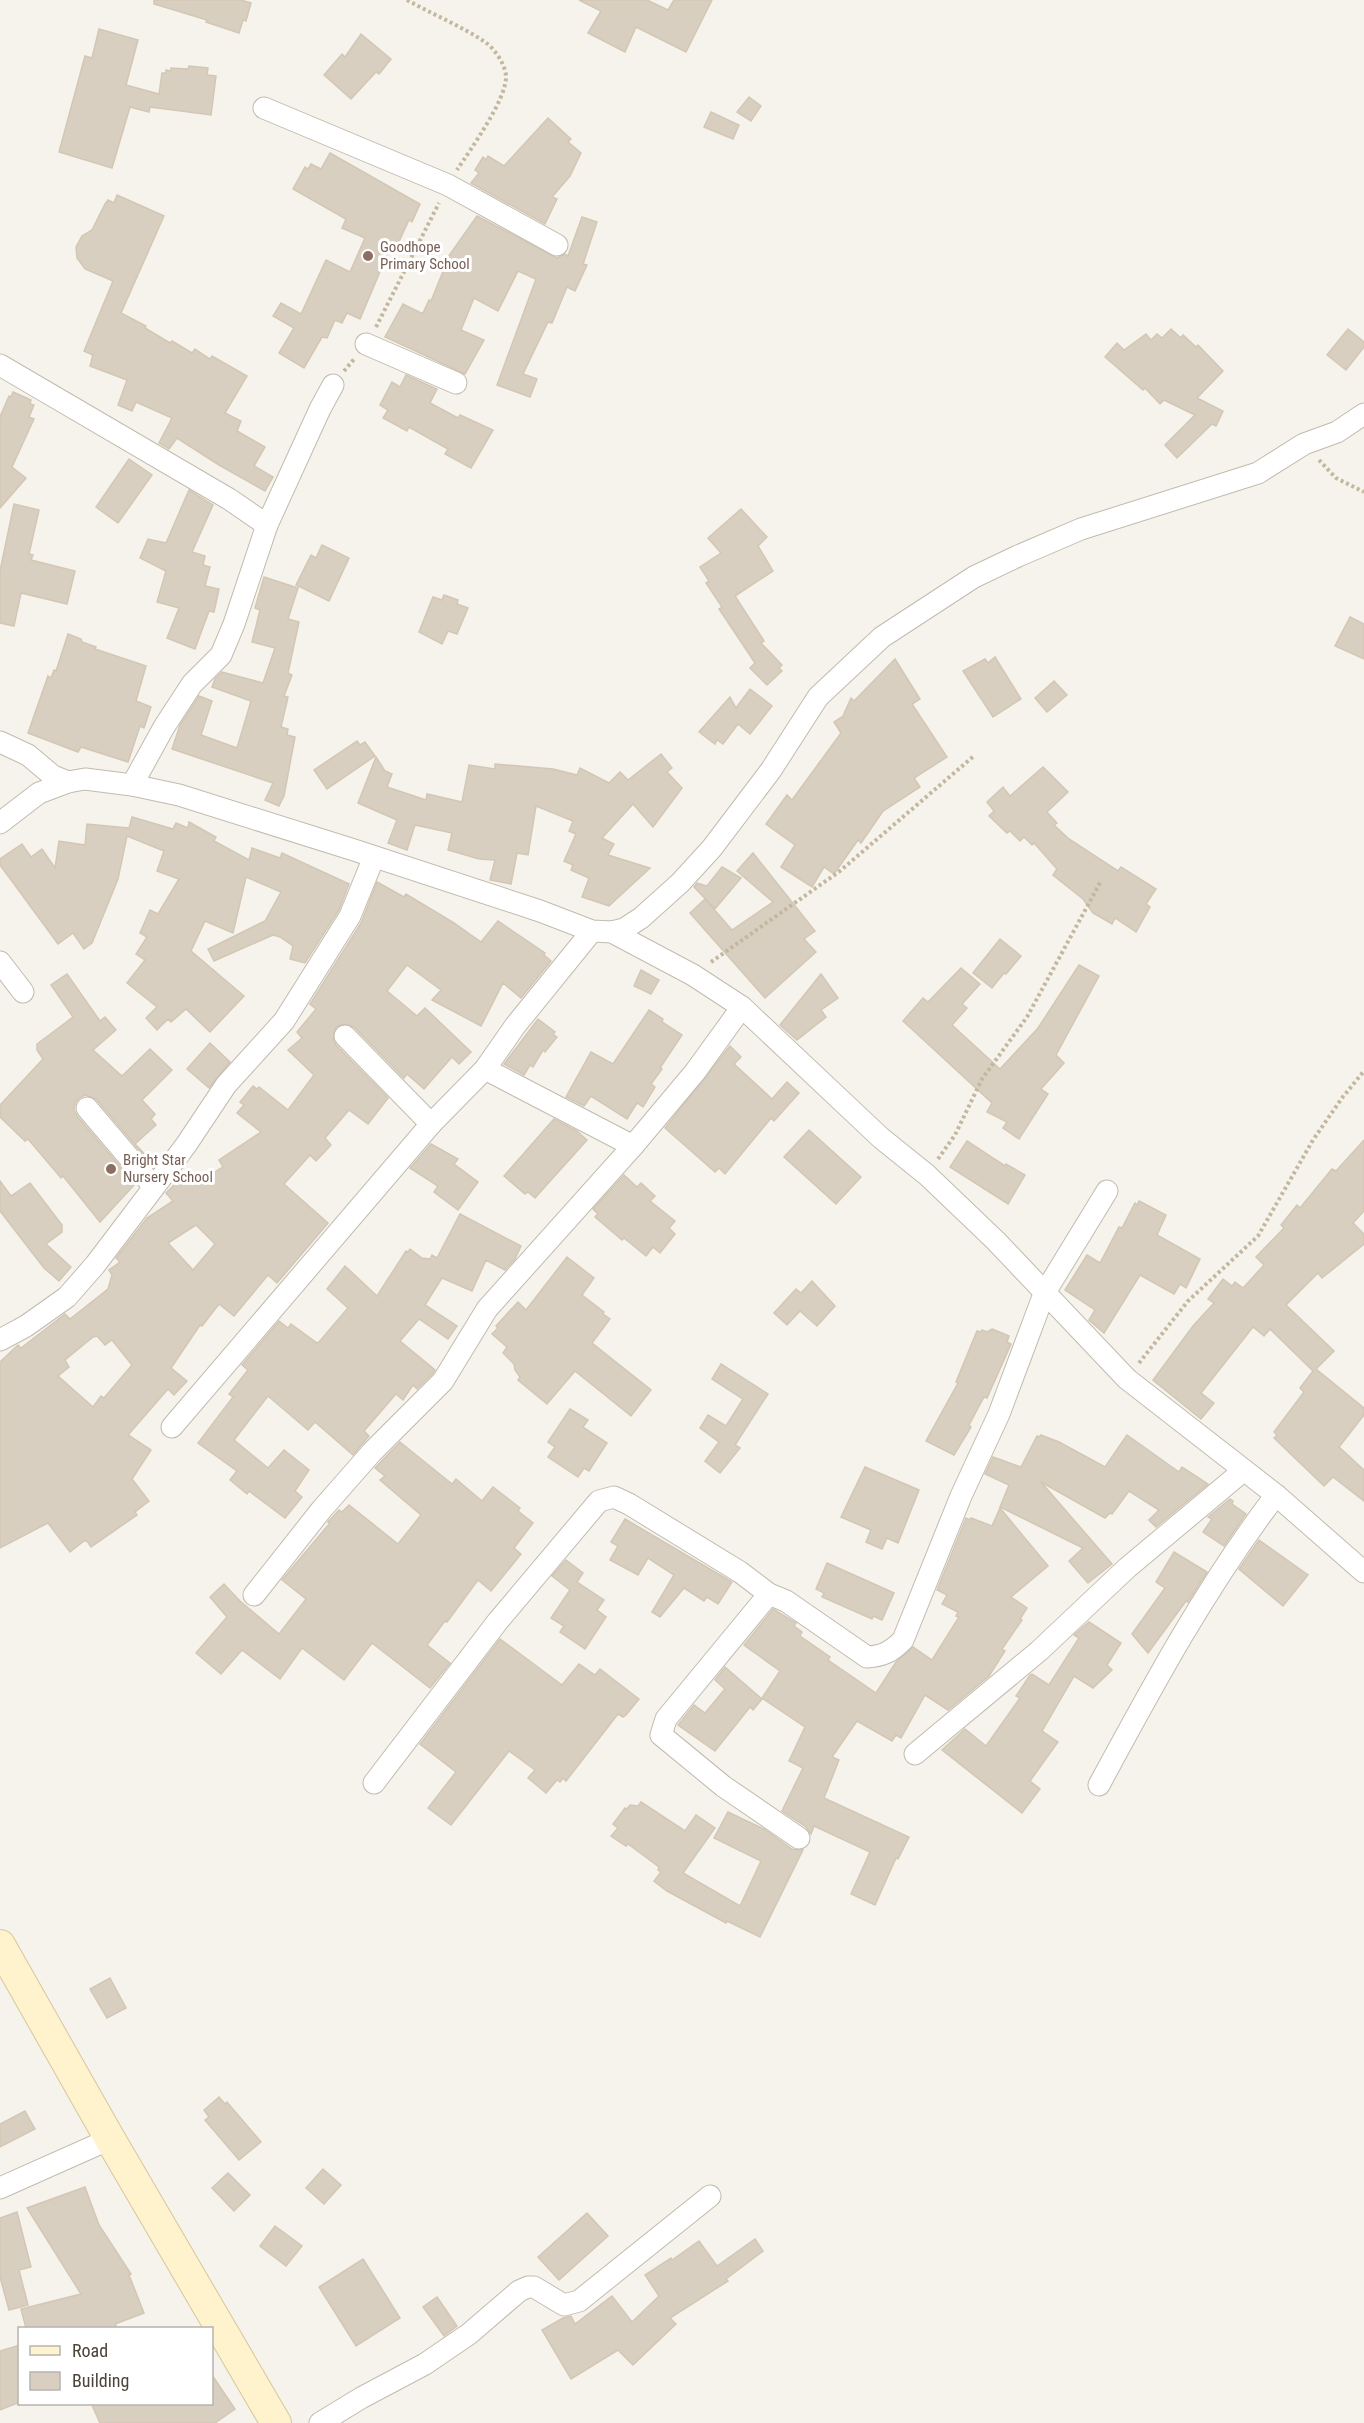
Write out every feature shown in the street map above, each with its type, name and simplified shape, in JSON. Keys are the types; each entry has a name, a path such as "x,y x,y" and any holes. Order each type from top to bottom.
{"main road":[{"path":"0,1946 276,2423"}],"street":[{"path":"264,108 448,185 557,245"},
{"path":"366,344 456,382"},
{"path":"0,365 229,499 267,525"},
{"path":"132,785 164,727 192,684 221,655 238,614 267,525 333,385"},
{"path":"172,1427 431,1124 485,1069 514,1026 602,931 624,929 641,918 680,883 712,848 771,770 818,697 882,637 974,578 1018,556 1081,530 1258,473 1304,444 1337,432 1364,414"},
{"path":"0,742 28,755 53,776 68,782"},
{"path":"0,823 39,793 68,782 85,779 132,785 179,795 602,931 693,975 742,1007 881,1138 927,1175 996,1241 1127,1379 1243,1471 1276,1494 1364,1572"},
{"path":"0,1340 26,1326 67,1297 95,1265 154,1187 226,1085 284,1021 350,916 374,857"},
{"path":"0,962 23,992"},
{"path":"254,1595 322,1509 365,1460 443,1382 487,1309 633,1146 706,1059 742,1007"},
{"path":"345,1036 431,1124"},
{"path":"485,1069 633,1146"},
{"path":"87,1108 154,1187"},
{"path":"374,1783 498,1621 599,1501 614,1497 740,1572 769,1594 786,1601 867,1656 880,1656 892,1651 903,1640 961,1496 999,1413 1044,1294 1107,1191"},
{"path":"915,1754 1039,1651 1127,1568 1243,1471"},
{"path":"1100,1785 1164,1666 1240,1541 1276,1494"},
{"path":"769,1594 666,1719 661,1735 723,1786 799,1838"},
{"path":"0,2188 110,2139"},
{"path":"320,2423 424,2364 469,2334 519,2291 534,2287 564,2305 579,2301 710,2196"}],"path":[{"path":"1304,444 1336,478 1364,492"},
{"path":"693,975 840,871 975,755"},
{"path":"927,1175 955,1135 982,1079 1027,1017 1101,882"},
{"path":"1127,1379 1188,1301 1258,1236 1313,1140 1364,1071"}],"building":[{"path":"154,0 241,0 251,3 246,21 243,20 239,33 206,22 207,20 154,4"},
{"path":"579,0 647,0 668,10 674,0 712,0 686,52 636,27 625,52 588,33 601,11"},
{"path":"99,29 138,40 126,85 159,94 162,73 166,73 166,70 188,69 189,66 208,68 207,75 216,76 211,115 150,107 149,112 130,107 112,168 59,152 85,56 92,58"},
{"path":"361,34 391,59 379,74 376,72 351,99 324,75 342,54 345,57"},
{"path":"749,97 761,106 751,121 737,112"},
{"path":"711,112 739,125 733,139 704,127"},
{"path":"548,118 571,139 568,142 581,153 570,176 552,197 557,199 545,224 471,183 479,173 475,170 483,157 486,160 488,156 504,166"},
{"path":"330,153 420,204 412,222 409,220 395,250 390,248 360,319 347,313 342,323 335,320 327,338 322,337 304,368 279,353 294,328 273,316 281,303 301,314 326,260 350,272 365,238 342,228 346,219 293,189 305,167 308,169 311,164 321,169"},
{"path":"117,195 164,216 121,313 146,326 145,328 170,343 172,341 192,353 195,349 210,359 212,356 247,376 225,413 241,421 237,431 265,447 254,466 273,477 265,491 177,438 169,449 159,443 172,418 136,402 132,411 118,405 127,380 90,366 93,355 84,351 113,281 85,269 77,258 76,247 82,236 92,230 108,200 114,203"},
{"path":"477,216 557,258 565,254 568,256 582,217 597,222 583,264 587,265 575,291 567,287 552,323 548,322 523,374 537,379 530,397 497,385 536,279 518,271 498,311 474,298 461,330 484,340 465,374 385,337 403,304 423,313 429,300 431,301 444,269 441,267"},
{"path":"1171,329 1181,338 1183,335 1196,347 1198,345 1223,371 1197,398 1223,411 1216,426 1212,424 1177,458 1165,445 1195,415 1164,400 1160,404 1145,388 1143,390 1105,357 1117,343 1124,350 1146,334 1151,340 1157,334 1162,338"},
{"path":"1348,329 1364,342 1364,347 1346,370 1327,355"},
{"path":"406,375 437,389 430,403 458,418 460,415 493,430 471,468 445,454 448,449 409,427 407,431 383,418 388,410 380,405 392,382 400,387"},
{"path":"13,392 31,400 30,404 34,405 29,417 34,419 12,467 26,478 0,508 0,417"},
{"path":"129,459 152,475 118,523 96,507"},
{"path":"189,490 213,505 192,552 205,556 203,565 210,567 205,586 219,589 214,612 209,611 195,649 167,638 179,608 157,602 166,571 140,558 148,539 166,543"},
{"path":"14,504 39,510 29,554 33,555 31,560 75,571 67,604 21,593 14,626 0,623 0,571"},
{"path":"741,509 767,537 758,546 773,571 735,596 764,641 761,643 782,665 779,668 782,671 767,685 750,668 755,663 719,609 722,607 706,583 709,581 700,567 721,553 708,538"},
{"path":"322,545 349,558 329,601 296,585 311,555 316,558"},
{"path":"264,577 298,588 288,619 299,622 288,673 292,675 284,696 288,697 281,727 288,729 287,735 295,737 284,796 279,806 265,800 273,783 172,749 180,725 199,696 212,701 201,735 237,748 251,701 212,687 215,679 222,672 263,683 275,648 252,642 260,610 255,608"},
{"path":"444,595 458,600 457,604 468,608 457,634 448,631 442,644 419,632 433,597 442,600"},
{"path":"1350,617 1364,624 1364,659 1335,646"},
{"path":"68,634 96,647 95,649 146,666 136,701 151,707 144,728 140,726 128,762 81,747 78,752 28,733 48,676 51,678 54,670 56,671"},
{"path":"995,657 1021,699 993,717 963,671 985,659 988,663"},
{"path":"895,659 920,699 912,704 947,757 914,778 920,787 883,811 861,843 858,840 834,874 824,867 812,887 781,867 795,845 766,824 787,795 792,800 841,733 834,722 843,716 851,698 854,701"},
{"path":"1054,681 1067,695 1047,712 1035,698"},
{"path":"750,689 772,706 750,734 738,724 723,744 717,740 715,744 699,732 730,697 736,708"},
{"path":"357,741 360,745 365,742 375,756 327,789 314,770"},
{"path":"661,754 672,768 667,772 682,788 653,827 633,804 602,838 614,844 608,855 650,868 609,906 582,897 589,878 571,870 573,865 564,861 576,834 569,831 573,821 536,806 528,855 517,853 511,884 490,880 495,860 479,859 448,850 452,833 415,825 407,850 388,843 397,820 358,803 376,757 385,771 392,774 387,787 426,800 427,794 462,802 469,765 495,769 495,764 553,769 577,775 580,768 609,783 620,772 628,780"},
{"path":"1043,767 1068,792 1047,812 1057,823 1054,825 1069,839 1118,871 1121,867 1156,889 1146,904 1150,907 1136,932 1115,918 1112,924 1093,913 1083,899 1053,875 1057,869 1034,843 1032,845 1024,837 1020,841 1010,831 1007,833 989,816 994,811 987,802 1003,787 1010,796"},
{"path":"132,817 173,829 176,823 188,828 189,822 216,837 214,841 249,860 252,848 280,858 282,853 349,884 339,910 305,963 290,959 293,946 273,935 214,961 208,949 265,921 281,892 246,877 233,933 205,921 191,951 244,996 210,1032 186,1009 171,1022 168,1019 157,1030 146,1018 157,1007 127,983 145,960 136,954 147,937 140,933 150,910 158,914 179,879 157,871 164,851 127,836 118,879 92,943 84,949 73,933 58,944 0,865 0,859 22,844 31,857 42,849 55,868 59,841 85,845 87,824 129,828"},
{"path":"753,853 815,931 804,939 816,952 765,998 690,913 705,899 732,930 773,902 737,871"},
{"path":"722,867 741,878 715,909 694,887 697,883 707,886"},
{"path":"377,882 404,897 406,894 481,942 498,921 545,953 544,955 551,961 521,998 503,983 481,1026 432,1000 441,990 407,965 387,991 417,1016 425,1008 471,1052 459,1064 452,1057 424,1089 407,1074 404,1078 354,1027 342,1024 336,1027 333,1039 336,1045 388,1098 368,1124 349,1110 325,1138 331,1145 316,1161 310,1155 284,1184 328,1223 277,1283 268,1275 234,1316 219,1304 202,1326 200,1325 171,1368 187,1381 174,1395 168,1389 128,1435 151,1450 132,1479 149,1501 135,1512 137,1515 91,1547 87,1541 84,1541 70,1552 48,1523 0,1548 0,1362 18,1345 21,1348 65,1314 70,1319 108,1289 112,1275 109,1270 120,1262 116,1258 147,1218 173,1201 166,1193 188,1171 199,1182 223,1167 219,1160 261,1132 237,1113 244,1105 240,1102 253,1086 257,1089 259,1087 288,1110 314,1075 288,1050 302,1038 297,1032 316,1009 310,1004 361,923","holes":["196,1225 215,1244 193,1270 168,1243","97,1336 105,1345 112,1340 132,1365 104,1398 101,1396 93,1407 58,1376 69,1367 65,1360"]},
{"path":"1000,939 1021,956 992,988 973,973"},
{"path":"1079,965 1099,976 1056,1055 1064,1063 1041,1089 1048,1094 1019,1139 1003,1128 1007,1122 987,1112 992,1103 903,1021 923,998 928,1002 961,968 980,984 962,1004 967,1008 952,1025 1000,1069 1038,1028"},
{"path":"641,970 659,980 651,994 634,986"},
{"path":"67,974 100,1021 105,1017 116,1030 93,1050 122,1076 150,1049 172,1070 142,1100 155,1114 151,1119 156,1125 135,1144 154,1164 152,1165 96,1099 85,1095 75,1103 74,1110 77,1116 135,1184 100,1222 63,1176 61,1178 28,1139 25,1141 0,1117 0,1105 43,1059 37,1050 37,1044 73,1017 51,985"},
{"path":"821,974 838,998 821,1010 826,1017 797,1040 780,1025"},
{"path":"649,1010 682,1035 651,1084 655,1087 643,1107 637,1103 627,1119 591,1096 584,1106 566,1097 591,1052 613,1064"},
{"path":"538,1019 555,1032 553,1035 557,1037 545,1052 543,1050 533,1067 530,1065 524,1075 504,1064"},
{"path":"210,1043 230,1062 209,1088 187,1069"},
{"path":"730,1046 741,1057 734,1064 772,1099 787,1082 799,1093 774,1121 771,1118 725,1174 719,1168 715,1172 665,1128"},
{"path":"554,1119 577,1131 587,1140 535,1198 528,1192 525,1194 504,1176"},
{"path":"809,1130 861,1177 836,1204 784,1157"},
{"path":"1364,1140 1364,1211 1353,1223 1364,1234 1364,1244 1322,1278 1318,1273 1286,1305 1334,1351 1316,1369 1364,1408 1364,1415 1339,1447 1364,1470 1364,1501 1333,1477 1324,1486 1274,1438 1277,1435 1274,1432 1304,1392 1300,1388 1313,1371 1270,1329 1264,1336 1253,1327 1201,1393 1214,1403 1201,1419 1153,1380 1193,1326 1214,1303 1208,1299 1223,1279 1232,1286 1235,1282 1243,1288 1264,1265 1256,1257 1284,1228 1281,1225 1297,1205 1300,1208 1332,1169 1336,1171"},
{"path":"967,1141 1005,1166 1006,1164 1025,1175 1008,1204 950,1167"},
{"path":"431,1144 458,1159 454,1164 478,1182 458,1210 434,1192 438,1186 410,1168"},
{"path":"624,1175 637,1187 641,1183 655,1196 650,1201 675,1221 669,1228 675,1234 660,1253 653,1247 646,1256 624,1238 622,1240 595,1217 598,1214 593,1209"},
{"path":"0,1181 11,1196 30,1183 62,1225 62,1232 46,1244 71,1267 59,1281 44,1268 0,1211"},
{"path":"1139,1201 1166,1215 1157,1235 1200,1259 1186,1288 1180,1284 1174,1294 1140,1275 1104,1333 1089,1320 1095,1310 1065,1290 1087,1255 1100,1263 1119,1227 1122,1228 1135,1203 1137,1205"},
{"path":"460,1214 521,1246 515,1259 505,1270 486,1260 472,1291 442,1278 425,1305 457,1326 448,1339 419,1319 400,1341 435,1370 433,1373 417,1389 413,1385 403,1400 396,1394 364,1431 369,1436 353,1455 315,1422 308,1430 268,1396 234,1440 268,1468 284,1450 309,1470 295,1491 302,1497 285,1518 249,1491 247,1494 230,1480 237,1471 198,1443 233,1397 229,1394 248,1370 242,1365 279,1321 288,1328 291,1324 317,1343 319,1342 348,1308 327,1289 345,1266 377,1296 406,1251 410,1249 422,1258 430,1259 432,1255 437,1258"},
{"path":"567,1257 594,1278 582,1295 610,1319 592,1343 651,1390 631,1416 575,1371 547,1404 518,1380 520,1377 514,1364 503,1353 507,1347 492,1334 498,1328 496,1326 518,1302 526,1310"},
{"path":"812,1281 835,1306 817,1326 800,1311 787,1325 774,1313 796,1289 801,1293"},
{"path":"992,1329 1009,1336 1007,1342 1011,1344 987,1398 984,1397 969,1425 971,1427 954,1455 926,1441 958,1383 956,1382 977,1331 987,1332"},
{"path":"721,1364 768,1394 735,1445 740,1448 720,1473 705,1461 719,1442 700,1428 708,1415 726,1426 743,1399 712,1379"},
{"path":"570,1409 588,1420 583,1427 607,1443 589,1471 584,1468 578,1477 548,1457 555,1447 548,1442"},
{"path":"1041,1435 1105,1467 1127,1435 1179,1472 1182,1467 1208,1484 1156,1527 1149,1520 1159,1510 1129,1491 1112,1514 1110,1513 1105,1518 1041,1482 1112,1564 1088,1583 1069,1561 1083,1548 1000,1507 1009,1485 985,1474 993,1457 1021,1467 1037,1436"},
{"path":"400,1442 452,1484 456,1479 482,1501 493,1487 520,1508 518,1511 533,1523 514,1548 521,1554 491,1591 478,1580 427,1645 450,1663 430,1688 372,1643 344,1680 302,1648 280,1679 242,1650 221,1674 196,1653 227,1617 210,1597 224,1584 240,1601 279,1634 306,1599 282,1580 339,1510 342,1512 349,1505 398,1544 421,1515 380,1480 385,1476 375,1468"},
{"path":"865,1467 919,1490 898,1543 887,1538 882,1549 866,1542 871,1530 841,1517"},
{"path":"1230,1499 1233,1501 1232,1504 1246,1514 1224,1546 1203,1532 1212,1519 1208,1517"},
{"path":"1000,1508 1048,1566 1011,1597 1027,1608 1020,1619 1022,1620 1002,1649 1005,1651 989,1676 948,1710 925,1695 901,1738 896,1735 892,1741 857,1721 832,1757 839,1760 824,1798 909,1837 898,1859 896,1858 875,1905 851,1894 870,1852 814,1826 811,1834 806,1827 782,1811 803,1768 789,1761 805,1727 762,1698 780,1671 744,1645 773,1609 796,1623 794,1626 802,1632 800,1636 830,1657 828,1660 876,1693 896,1662 913,1647 932,1660 959,1617 956,1616 958,1612 942,1604 947,1595 937,1590 966,1518 992,1526"},
{"path":"625,1519 732,1582 718,1604 707,1597 704,1601 684,1588 660,1617 652,1612 674,1575 648,1558 638,1575 610,1560 618,1546 611,1542"},
{"path":"1259,1540 1308,1575 1283,1606 1239,1569"},
{"path":"1174,1552 1207,1572 1188,1602 1186,1601 1148,1653 1132,1634 1165,1588 1156,1582"},
{"path":"566,1560 583,1573 577,1582 604,1600 597,1610 606,1617 585,1649 560,1632 564,1626 551,1618 570,1590 552,1576"},
{"path":"827,1563 894,1593 882,1620 873,1616 872,1619 822,1597 824,1593 816,1589"},
{"path":"1089,1622 1121,1643 1107,1665 1112,1670 1093,1688 1074,1676 1042,1731 1058,1742 1030,1781 1040,1789 1022,1813 942,1750 965,1729 986,1746 1020,1698 1016,1696 1030,1675 1032,1674 1049,1685 1079,1638 1074,1635"},
{"path":"500,1639 562,1685 579,1664 595,1675 600,1669 639,1699 626,1715 623,1717 618,1714 566,1781 563,1778 560,1782 557,1780 546,1793 528,1778 535,1770 509,1751 451,1825 428,1808 456,1772 420,1744"},
{"path":"725,1667 762,1699 753,1710 750,1707 715,1751 678,1725 694,1705 705,1713 725,1689 715,1680"},
{"path":"641,1802 685,1831 696,1815 715,1828 683,1873 740,1906 761,1861 714,1838 728,1812 764,1829 792,1849 803,1850 760,1937 727,1921 726,1923 667,1891 654,1881 661,1872 658,1870 659,1867 628,1844 626,1846 611,1836 618,1828 613,1824 625,1808 627,1809 630,1805 638,1806"},
{"path":"110,1978 126,2008 107,2018 90,1989"},
{"path":"219,2097 225,2104 227,2102 261,2142 239,2160 205,2120 209,2117 204,2110"},
{"path":"25,2111 35,2129 0,2147 0,2124"},
{"path":"323,2169 341,2185 324,2204 306,2188"},
{"path":"228,2173 250,2195 234,2211 212,2188"},
{"path":"85,2187 99,2225 131,2274 129,2275 144,2313 115,2324 116,2327 26,2327 21,2309 81,2294 27,2208"},
{"path":"17,2212 31,2267 19,2270 28,2305 9,2310 0,2277 0,2218"},
{"path":"587,2213 608,2236 559,2280 538,2257"},
{"path":"275,2226 302,2246 286,2266 260,2246"},
{"path":"755,2239 763,2251 726,2279 728,2281 670,2318 676,2324 633,2365 618,2350 571,2379 542,2330 571,2316 575,2324 612,2296 632,2322 659,2296 645,2275 699,2241 717,2266"},
{"path":"363,2259 400,2318 356,2346 319,2287"},
{"path":"437,2297 457,2326 444,2336 423,2307"},
{"path":"18,2346 18,2403 0,2410 0,2351"},
{"path":"213,2376 235,2409 215,2423 100,2423 92,2405 213,2405"}],"place":[{"name":"Goodhope Primary School","path":"368,256"},
{"name":"Bright Star Nursery School","path":"111,1169"}]}
